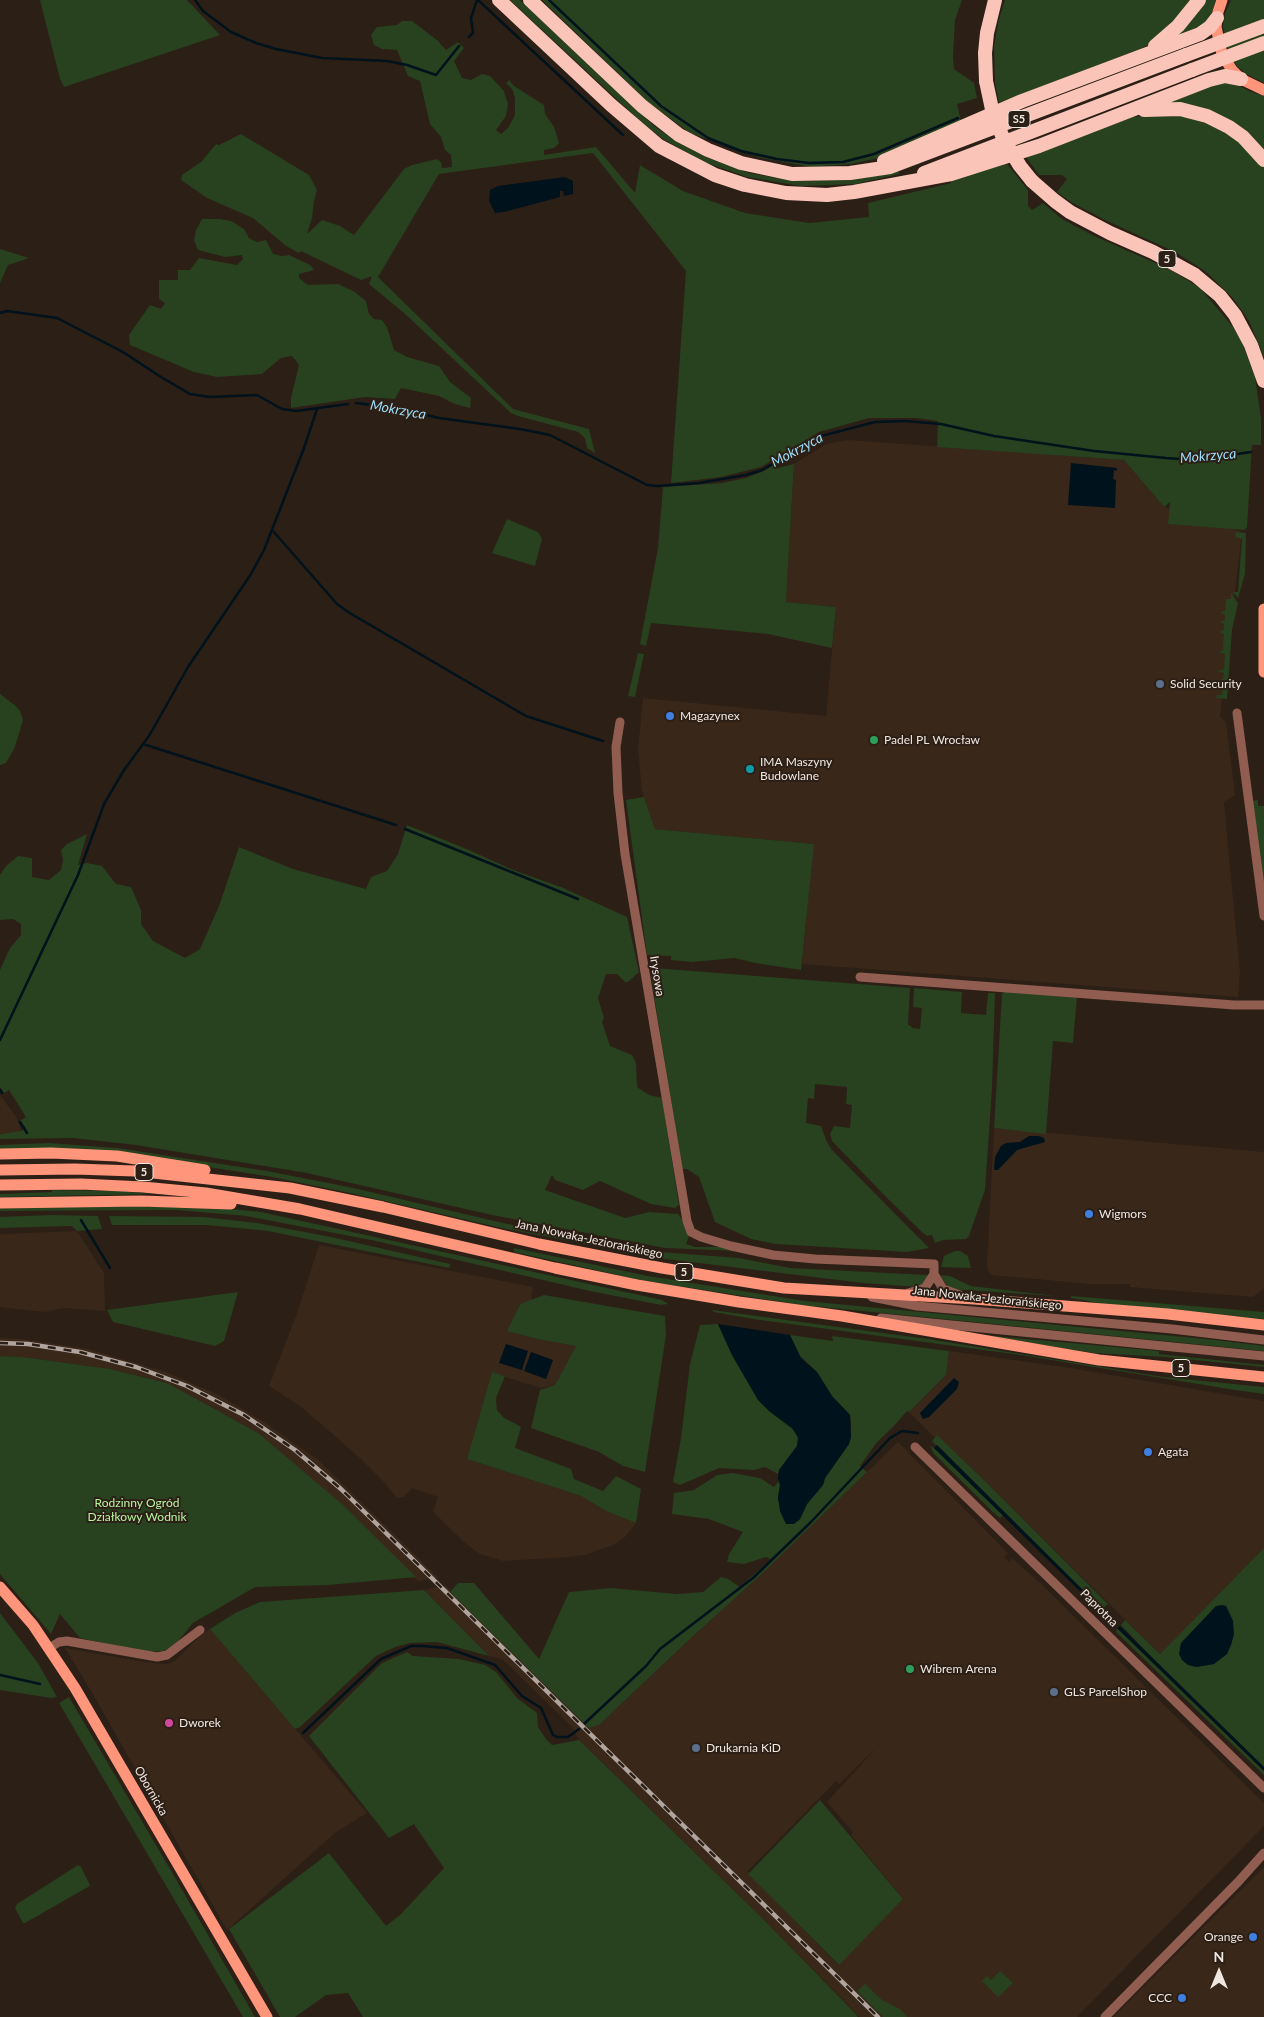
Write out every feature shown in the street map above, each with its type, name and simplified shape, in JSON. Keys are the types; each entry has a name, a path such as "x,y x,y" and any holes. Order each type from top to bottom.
{"highway":[{"path":"499,0 640,132 666,150 701,169 745,185 793,194 827,195 893,186 972,169 1039,146 1216,77 1224,76 1241,79"},
{"path":"530,0 642,106 680,135 696,145 736,161 772,170 804,174 850,172 878,164 989,114 1200,34 1210,27 1217,18"},
{"name":"5","path":"995,0 987,33 985,53 986,81 993,114 1004,140 1020,166 1032,181 1070,212 1110,233 1153,252 1195,275 1220,296 1235,315 1251,345 1264,381"},
{"path":"1141,55 1178,26 1199,0"},
{"name":"S5","path":"850,172 885,168 911,161 1264,26"},
{"name":"S5","path":"893,186 1264,43"},
{"path":"1128,112 1168,109 1190,111 1207,116 1229,126 1243,137 1264,160"}],"main road":[{"path":"1222,0 1217,18 1216,36 1222,54 1232,70 1241,79 1264,90"},
{"path":"1264,608 1264,672"},
{"path":"0,1154 51,1153 117,1156 238,1176 287,1188"},
{"name":"Jana Nowaka-Jeziorańskiego","path":"0,1170 75,1168 135,1171 287,1188 383,1207 539,1244 662,1268 784,1288 862,1294"},
{"name":"5","path":"0,1185 81,1184 206,1193 272,1204 381,1227 555,1268 637,1285 739,1302 842,1316 1099,1360 1264,1377"},
{"path":"0,1203 107,1201 272,1204"},
{"name":"5","path":"862,1294 974,1299 1168,1314 1264,1325"},
{"name":"Obornicka","path":"0,1587 49,1648 108,1744 267,2017"}],"street":[{"path":"1238,712 1264,916"},
{"name":"Irysowa","path":"620,722 616,747 618,793 625,854 690,1232 731,1246 773,1255 815,1259 934,1264 934,1274"},
{"path":"860,977 1234,1005 1264,1005"},
{"path":"901,1296 925,1288 934,1274 943,1289 974,1299"},
{"name":"Jana Nowaka-Jeziorańskiego","path":"862,1294 890,1302 917,1306 1172,1329 1264,1340"},
{"path":"842,1316 898,1319 1264,1356"},
{"name":"Paprotna","path":"915,1447 1264,1788"},
{"path":"49,1648 59,1642 67,1641 157,1657 167,1656 200,1630"},
{"path":"1105,2017 1238,1882 1264,1853"}],"shaded area":[{"path":"848,440 1124,460 1164,507 1242,532 1220,717 1226,722 1235,795 1224,802 1240,974 1238,997 802,964 813,844 655,829 642,791 638,750 643,698 826,716 836,607 786,602 794,464 826,444"},
{"path":"0,1095 17,1118 21,1131 0,1134"},
{"path":"994,1128 1264,1152 1264,1288 1253,1297 1130,1287 1130,1284 1091,1284 992,1275 988,1271 987,1266"},
{"path":"77,1231 104,1273 105,1311 63,1308 44,1312 0,1307 0,1234"},
{"path":"319,1245 533,1287 531,1301 520,1304 508,1331 537,1339 576,1346 555,1385 542,1388 492,1373 467,1459 581,1496 606,1511 636,1523 624,1538 613,1545 585,1555 568,1557 503,1561 480,1554 465,1543 433,1512 438,1497 412,1488 404,1497 397,1498 359,1457 300,1406 269,1386 297,1313"},
{"path":"0,1338 21,1339 88,1349 166,1372 219,1395 264,1422 318,1460 439,1578 418,1581 258,1433 213,1408 167,1383 110,1369 23,1357 0,1356"},
{"path":"949,1351 1064,1367 1264,1401 1264,1548 1160,1654 987,1483 937,1436 935,1438 909,1412 946,1375"},
{"path":"898,1442 1008,1553 1004,1557 1009,1562 1012,1558 1039,1582 1264,1803 1264,1826 1077,2017 860,2017 762,1918 579,1740 572,1727 502,1659 489,1656 424,1590 445,1585 589,1728 599,1725 765,1571","holes":["877,1747 827,1802 853,1832 851,1835 903,1899 838,1965 747,1872 836,1781 839,1784"]},
{"path":"210,1629 367,1813 336,1832 227,1930 65,1648 144,1662 167,1664 175,1661 203,1633"},
{"path":"1264,1867 1264,2017 1113,2017 1143,1987"}],"green space":[{"path":"40,0 187,0 220,35 64,87 60,79"},
{"path":"510,0 520,0 654,126 679,143 706,157 749,173 794,181 848,180 899,171 899,174 856,184 801,186 747,177 704,162 663,139 639,120"},
{"path":"542,0 962,0 955,20 954,69 974,83 977,98 957,104 961,121 878,158 851,164 811,167 762,158 690,133 648,102"},
{"path":"1005,0 1194,0 1184,13 1150,44 999,103 995,82 994,46"},
{"path":"1204,0 1216,0 1206,24 1171,39"},
{"path":"1231,0 1264,0 1264,83 1246,74 1237,66 1228,51 1223,27 1225,14"},
{"path":"402,21 412,21 437,40 446,50 458,42 464,48 454,61 462,78 471,80 482,74 490,76 504,91 508,104 506,116 496,130 501,134 508,128 515,115 515,98 512,89 506,83 509,80 514,86 544,105 545,114 554,127 559,143 554,148 544,150 544,155 596,147 635,193 640,165 683,191 745,213 809,223 869,217 868,203 951,183 951,180 1007,164 1028,190 1028,206 1032,210 1043,203 1062,219 1092,235 1171,270 1200,288 1233,327 1241,340 1255,377 1261,418 1261,445 1252,445 1247,528 1244,530 1168,524 1170,502 1164,507 1124,460 937,447 938,421 916,418 869,418 819,432 761,467 721,477 671,483 686,271 593,153 439,174 378,277 513,409 589,429 595,453 587,448 585,438 578,432 511,413 404,313 369,284 372,276 361,280 301,251 299,253 286,246 253,218 207,198 181,180 182,175 201,162 216,144 219,145 241,134 309,175 317,190 307,234 322,220 340,226 354,235 404,169 412,165 437,159 441,162 442,168 452,167 451,155 445,150 441,137 430,124 420,81 408,76 397,50 382,49 374,45 371,35 377,27 397,25"},
{"path":"1219,82 1238,85 1264,96 1264,151 1163,103"},
{"path":"1180,113 1225,129 1264,167 1264,357 1249,321 1232,297 1205,271 1175,252 1071,202 1057,192 1067,179 1062,175 1039,175 1026,157 1133,117"},
{"path":"202,219 231,221 244,229 249,238 257,242 266,240 273,254 289,255 310,265 314,270 299,274 299,278 308,285 338,284 355,292 366,301 369,314 374,319 382,320 387,327 394,350 407,357 439,366 450,382 471,398 470,408 455,404 439,396 401,388 395,399 365,397 291,408 291,398 299,365 292,356 281,358 262,374 217,377 194,372 130,345 129,335 150,305 161,309 165,303 159,299 159,280 178,280 178,270 190,270 199,258 237,265 243,259 242,255 225,257 198,250 194,240 196,230"},
{"path":"0,249 29,258 8,265 0,283"},
{"path":"775,464 778,468 794,464 786,602 836,607 832,648 768,634 651,623 646,646 640,644 658,548 663,487 722,483 746,478 764,471"},
{"path":"507,519 538,532 542,539 535,566 492,553"},
{"path":"1236,532 1246,533 1245,574 1238,598 1233,592 1238,592 1242,539 1235,537"},
{"path":"1231,593 1238,603 1232,630 1227,699 1216,698 1217,695 1222,695 1223,683 1216,681 1223,679 1224,673 1216,671 1224,669 1225,654 1218,652 1223,650 1224,634 1219,632 1224,630 1224,624 1220,622 1225,620 1225,615 1220,612 1225,611 1226,599 1231,599"},
{"path":"638,653 644,654 635,697 628,696"},
{"path":"0,694 16,706 23,720 15,747 6,763 0,765"},
{"path":"644,797 655,829 814,844 801,970 735,958 692,962 671,960 671,956 647,955 626,800"},
{"path":"1258,800 1258,806 1264,806 1264,892 1252,801"},
{"path":"407,825 513,870 561,887 627,917 639,972 628,982 625,982 617,974 606,974 598,998 604,1018 602,1022 610,1046 632,1055 636,1063 637,1087 649,1095 662,1098 679,1205 675,1208 651,1204 600,1181 583,1190 555,1180 552,1175 545,1190 625,1218 649,1212 678,1214 689,1236 686,1244 695,1247 721,1247 738,1251 665,1248 492,1215 307,1173 136,1145 73,1138 0,1139 0,1134 21,1131 26,1128 20,1121 26,1117 9,1090 4,1093 0,1087 0,970 10,948 21,935 21,924 13,919 0,920 0,875 6,866 18,856 32,858 32,877 49,880 61,870 63,860 61,850 67,844 87,834 78,865 87,863 102,866 116,884 131,887 141,910 141,924 153,941 185,958 200,949 219,906 239,847 293,869 366,889 371,877 387,871 398,854"},
{"path":"654,968 910,988 908,1025 912,1028 920,1029 922,1008 913,1007 914,988 962,992 961,1013 986,1015 988,993 995,993 992,1089 985,1190 969,1236 966,1239 943,1240 935,1243 932,1235 927,1236 923,1233 888,1199 832,1141 830,1134 834,1126 850,1128 852,1105 846,1104 847,1087 815,1084 814,1099 808,1098 806,1123 821,1126 832,1150 929,1248 907,1252 776,1244 751,1239 715,1222 699,1177 687,1169 682,1169 651,976"},
{"path":"1006,990 1077,996 1073,1043 1053,1041 1046,1134 994,1128 1002,994"},
{"path":"49,1143 117,1148 267,1171 349,1187 503,1223 660,1252 739,1258 790,1268 928,1275 927,1282 918,1287 863,1283 666,1259 506,1229 272,1177 132,1155 0,1150 0,1145"},
{"path":"52,1190 118,1191 152,1194 0,1197 0,1194 52,1192"},
{"path":"0,1206 200,1206 261,1212 662,1300 668,1304 661,1305 590,1291 376,1241 246,1216 177,1210 0,1211"},
{"path":"98,1216 102,1229 77,1231 72,1226 0,1228 0,1217"},
{"path":"109,1216 204,1217 257,1223 331,1237 450,1264 449,1268 268,1231 207,1225 112,1225"},
{"path":"514,1248 648,1276 805,1301 1216,1340 1264,1346 1264,1351 802,1305 645,1281 514,1252"},
{"path":"960,1251 968,1256 971,1268 941,1267 944,1256"},
{"path":"940,1275 950,1276 971,1286 1056,1296 949,1289"},
{"path":"238,1292 224,1341 215,1346 113,1322 107,1310"},
{"path":"544,1295 665,1316 666,1335 645,1472 623,1466 599,1452 531,1428 540,1390 555,1385 576,1346 507,1331 520,1304"},
{"path":"1071,1296 1264,1312 1264,1319 1104,1304 1071,1298"},
{"path":"712,1310 928,1339 1164,1377 1264,1387 1264,1394 1021,1355 753,1319 714,1312"},
{"path":"718,1324 732,1355 758,1399 769,1411 795,1431 798,1439 797,1446 778,1474 765,1467 754,1470 719,1468 680,1485 673,1482 681,1438 690,1364 700,1325"},
{"path":"790,1335 833,1341 832,1336 949,1351 946,1375 877,1442 860,1466 867,1472 765,1571 599,1725 589,1728 450,1592 458,1583 474,1583 539,1659 569,1592 611,1588 676,1594 703,1592 721,1577 740,1587 771,1559 766,1557 744,1564 727,1562 729,1554 743,1532 709,1519 672,1514 674,1493 694,1490 717,1475 733,1473 760,1478 774,1487 779,1481 778,1500 784,1521 798,1521 800,1519 807,1504 823,1485 825,1478 849,1444 851,1422 850,1415 832,1396 817,1372 799,1355"},
{"path":"983,1335 1159,1351 1159,1354 1264,1365 1264,1367 1165,1357 1094,1353"},
{"name":"Rodzinny Ogród Działkowy Wodnik","path":"0,1356 23,1357 110,1369 167,1383 258,1433 343,1505 416,1577 328,1585 255,1587 193,1623 175,1645 163,1651 145,1652 80,1638 60,1614 51,1634 0,1574"},
{"path":"492,1372 505,1376 496,1398 497,1410 503,1417 521,1427 515,1448 571,1469 574,1479 603,1491 616,1476 641,1489 636,1523 606,1511 581,1496 467,1459"},
{"path":"937,1435 1108,1604 1102,1609 943,1452 932,1441"},
{"path":"930,1446 1003,1515 1000,1518 994,1513 934,1454"},
{"path":"1264,1548 1264,1767 1154,1660 1121,1625 1125,1620 1160,1654","holes":["1226,1606 1233,1621 1231,1645 1214,1664 1196,1667"]},
{"path":"424,1590 489,1656 437,1642 410,1643 395,1647 376,1656 300,1727 295,1729 210,1629 235,1613 260,1602"},
{"path":"0,1613 38,1663 57,1697 51,1698 0,1690"},
{"path":"1117,1628 1264,1771 1264,1775 1116,1632"},
{"path":"407,1652 413,1656 459,1659 485,1665 496,1672 517,1698 537,1713 538,1727 552,1745 579,1740 762,1918 858,2016 363,2017 348,1993 326,1995 295,2017 280,2017 229,1929 329,1853 386,1926 400,1915 444,1868 414,1824 389,1838 309,1736 382,1663"},
{"path":"69,1697 255,2017 243,2017 59,1703"},
{"path":"820,1800 903,1899 839,1965 748,1874"},
{"path":"78,1865 81,1867 90,1885 23,1923 15,1908 17,1904"},
{"path":"1000,1971 1013,1983 998,1997 982,1981 987,1976 991,1980"},
{"path":"865,1984 882,2000 900,2009 907,2017 883,2017 857,1991"}],"water":[{"path":"565,177 573,181 573,194 564,196 563,191 560,191 560,197 495,213 489,201 490,190 498,186"},
{"path":"1071,463 1117,468 1117,471 1114,470 1113,479 1116,480 1115,508 1068,505"},
{"path":"1029,1136 1039,1136 1044,1138 1045,1142 1017,1150 998,1170 994,1170 995,1157 1001,1146 1006,1143 1020,1142"},
{"path":"718,1324 790,1335 801,1358 817,1372 832,1396 850,1415 851,1437 849,1444 825,1478 823,1485 807,1504 800,1519 794,1524 786,1524 780,1511 778,1497 780,1485 778,1478 779,1470 797,1446 798,1437 792,1428 758,1400 732,1355"},
{"path":"506,1344 528,1351 522,1370 499,1363"},
{"path":"531,1352 553,1360 546,1379 524,1371"},
{"path":"954,1378 959,1382 957,1389 929,1417 923,1419 920,1413"},
{"path":"937,1445 1096,1604 1094,1605 934,1448"},
{"path":"1216,1606 1226,1606 1233,1621 1234,1634 1227,1654 1214,1664 1196,1667 1188,1665 1179,1654 1181,1643"},
{"path":"1120,1626 1264,1767 1264,1771 1117,1628"}],"waterway":[{"path":"195,0 203,11 231,32 276,49 322,58 387,61 407,65 436,75 459,46"},
{"path":"469,37 473,33 471,18 477,0"},
{"path":"478,0 623,135"},
{"path":"549,0 661,106 708,138 741,151 777,159 809,163 843,162 874,154 958,118"},
{"name":"Mokrzyca","path":"0,313 7,311 57,318 123,352 190,394 210,397 257,395 282,409 296,411 348,404"},
{"name":"Mokrzyca","path":"356,403 402,409 439,418 550,435 647,485 657,486 699,483 746,475 762,470 821,436 875,422 905,421 941,424 994,436 1094,451 1166,458 1195,460 1251,452"},
{"path":"0,1040 78,875 104,804 124,770 149,736 188,667 251,574 264,550 304,448 317,409"},
{"path":"273,531 337,604 348,612 526,716 603,741"},
{"path":"143,744 396,825"},
{"path":"405,829 578,899"},
{"path":"20,1122 27,1133"},
{"path":"81,1220 110,1268"},
{"path":"585,1723 646,1666 660,1649 753,1578 811,1522 890,1438 902,1431 918,1433"},
{"path":"303,1733 381,1659 411,1646 447,1648 495,1665 522,1696 541,1708 553,1735 568,1737 579,1729"},
{"path":"0,1675 40,1684"}],"railway":[{"path":"0,1343 28,1344 80,1352 136,1367 187,1386 244,1415 295,1450 341,1489 878,2017"}],"place":[{"name":"Solid Security","path":"1160,684"},
{"name":"Magazynex","path":"670,716"},
{"name":"Padel PL Wrocław","path":"874,740"},
{"name":"IMA Maszyny Budowlane","path":"750,769"},
{"name":"Wigmors","path":"1089,1214"},
{"name":"Agata","path":"1148,1452"},
{"name":"Wibrem Arena","path":"910,1669"},
{"name":"GLS ParcelShop","path":"1054,1692"},
{"name":"Dworek","path":"169,1723"},
{"name":"Drukarnia KiD","path":"696,1748"},
{"name":"Orange","path":"1253,1937"},
{"name":"CCC","path":"1182,1998"}]}
